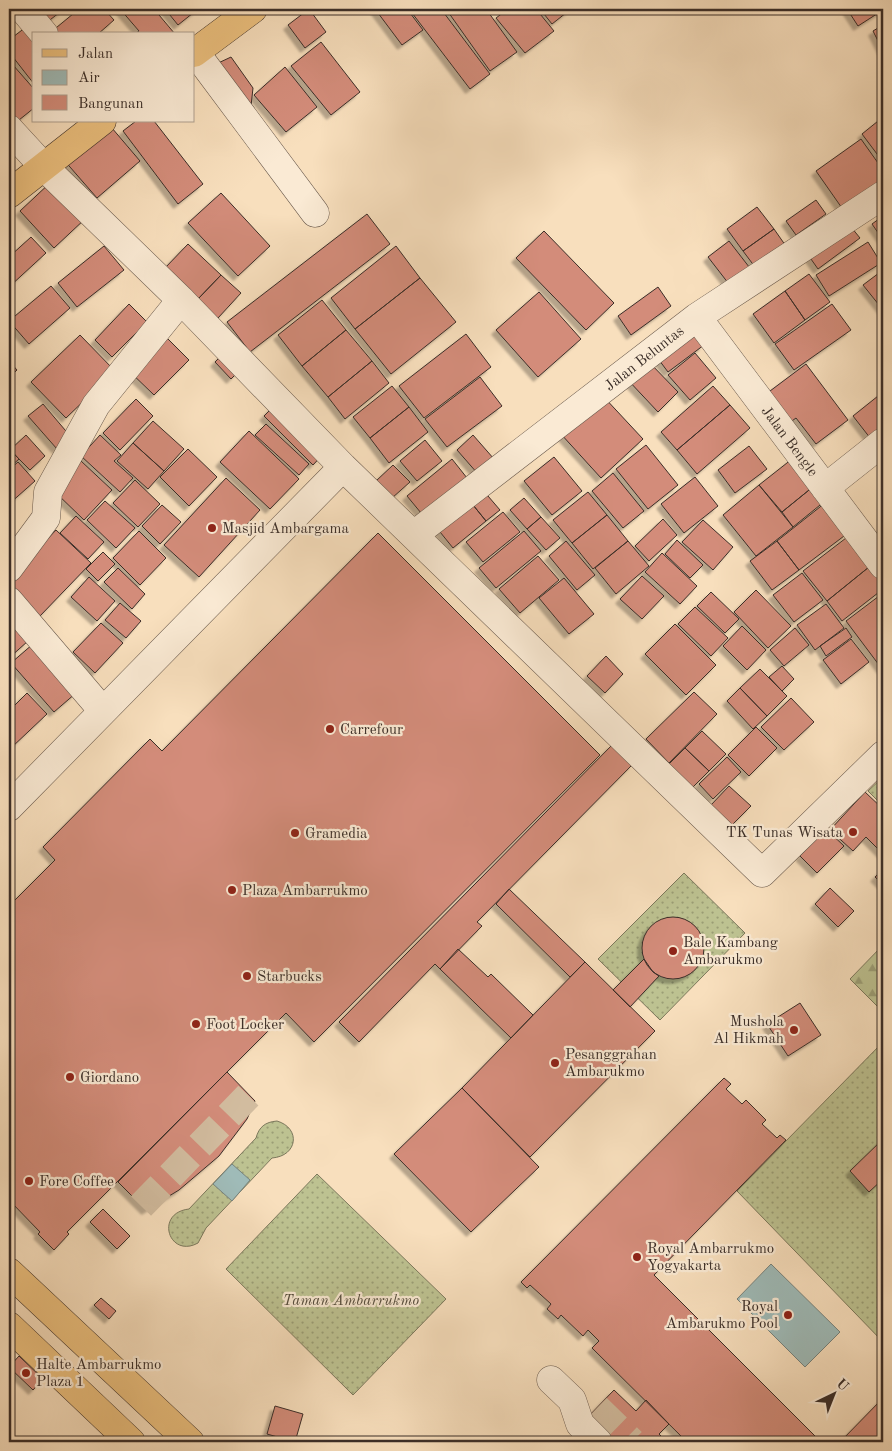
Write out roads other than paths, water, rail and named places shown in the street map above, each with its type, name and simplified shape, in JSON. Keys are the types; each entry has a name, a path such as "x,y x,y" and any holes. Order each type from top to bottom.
{"main road":[{"path":"195,51 253,9"},
{"path":"9,194 101,122"},
{"path":"9,1272 190,1442"},
{"path":"13,1338 131,1442"}],"street":[{"path":"23,9 42,32"},
{"path":"195,53 315,213"},
{"path":"9,129 44,168 181,300 343,466 762,873 883,754"},
{"name":"Jalan Beluntas","path":"415,534 697,317 883,195"},
{"path":"9,568 46,518 48,492 96,405 181,300"},
{"name":"Jalan Bengle","path":"697,317 883,565"},
{"path":"825,488 883,442"},
{"path":"9,807 343,466"},
{"path":"9,601 103,711"},
{"path":"551,1380 584,1404 580,1424 598,1442"}],"water":[{"path":"232,1164 250,1180 232,1201 213,1184"},
{"name":"Royal Ambarukmo Pool","path":"771,1264 840,1332 805,1367 737,1299"}],"tunnel":[{"path":"141,1206 249,1095"},
{"path":"597,1408 632,1442"}],"place":[{"name":"Masjid Ambargama","path":"212,528"},
{"name":"Carrefour","path":"330,729"},
{"name":"TK Tunas Wisata","path":"853,832"},
{"name":"Gramedia","path":"295,833"},
{"name":"Plaza Ambarrukmo","path":"232,890"},
{"name":"Bale Kambang Ambarukmo","path":"673,951"},
{"name":"Starbucks","path":"247,976"},
{"name":"Foot Locker","path":"196,1024"},
{"name":"Mushola Al Hikmah","path":"794,1030"},
{"name":"Pesanggrahan Ambarukmo","path":"555,1063"},
{"name":"Giordano","path":"70,1077"},
{"name":"Fore Coffee","path":"29,1181"},
{"name":"Royal Ambarrukmo Yogyakarta","path":"637,1257"},
{"name":"Royal Ambarukmo Pool","path":"788,1315"},
{"name":"Halte Ambarrukmo Plaza 1","path":"26,1373"}],"park label":[{"name":"Taman Ambarrukmo","path":"351,1300"}]}
